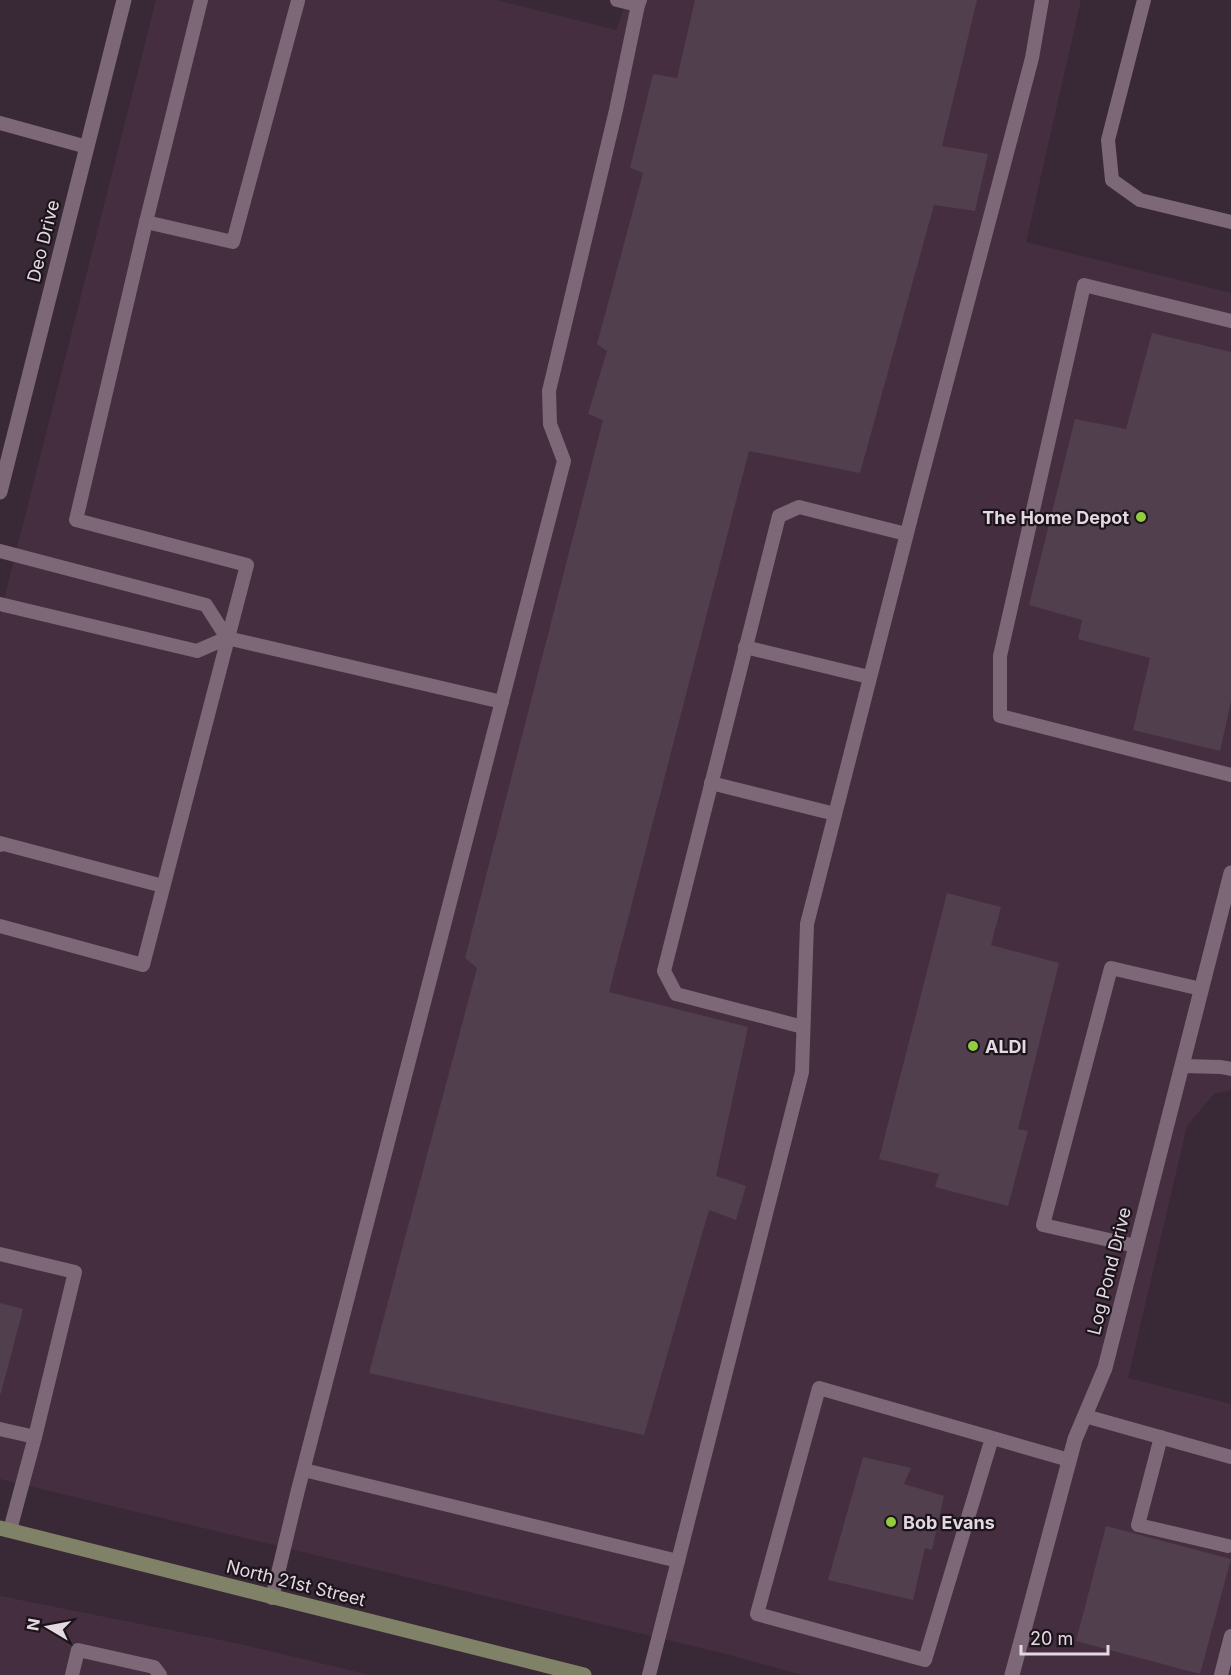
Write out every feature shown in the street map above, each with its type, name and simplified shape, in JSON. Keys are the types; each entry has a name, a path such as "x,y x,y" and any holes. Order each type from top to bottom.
{"main road":[{"name":"North 21st Street","path":"5,1529 584,1675"}],"street":[{"name":"Deo Drive","path":"0,492 124,0"},
{"name":"Log Pond Drive","path":"1012,1675 1075,1439 1105,1368 1231,873"}],"lane":[{"path":"0,926 143,965 247,566 76,520 201,0"},
{"path":"146,222 234,242 296,0"},
{"path":"272,1598 564,461 550,424 549,391 639,3 617,0"},
{"path":"649,1675 802,1072 807,924 906,534 1032,58 1042,0"},
{"path":"1144,0 1108,140 1112,180 1140,200 1231,222"},
{"path":"0,123 87,147"},
{"path":"1231,321 1084,285 1000,656 1000,716 1231,775"},
{"path":"803,1026 676,994 664,971 779,516 799,507 906,534"},
{"path":"0,551 206,605 227,638"},
{"path":"0,604 197,651 227,638 502,702"},
{"path":"745,647 869,677"},
{"path":"711,783 835,814"},
{"path":"0,845 0,843 163,886"},
{"path":"1136,1246 1043,1225 1112,968 1201,988"},
{"path":"1182,1066 1231,1069"},
{"path":"0,1254 75,1272 35,1437 5,1529"},
{"path":"992,1438 925,1660 757,1614 819,1388 1069,1460"},
{"path":"1085,1416 1231,1457"},
{"path":"0,1429 35,1437"},
{"path":"1161,1437 1138,1525 1230,1543"},
{"path":"304,1470 678,1561"},
{"path":"1221,1675 1231,1636"},
{"path":"72,1675 78,1650 154,1667 160,1675"}],"shaded area":[{"path":"156,0 496,0 616,30 627,0 1081,0 1026,242 1231,293 1231,1090 1214,1094 1187,1126 1128,1378 1231,1404 1231,1675 802,1675 734,1656 0,1479 0,615"},
{"path":"0,1596 240,1644 370,1675 0,1675"}],"building":[{"path":"695,0 977,0 942,146 988,154 975,211 934,205 860,473 749,451 609,992 748,1027 716,1176 746,1186 736,1220 709,1210 644,1435 369,1373 477,968 465,958 603,420 588,414 607,351 597,344 643,173 630,168 653,74 677,78"},
{"name":"The Home Depot","path":"1152,333 1231,352 1231,701 1220,751 1133,730 1150,658 1078,639 1082,620 1029,605 1075,419 1126,429"},
{"name":"ALDI","path":"947,893 1001,907 991,945 1059,963 1018,1129 1028,1131 1008,1206 935,1187 939,1174 879,1159"},
{"path":"0,1303 23,1309 1,1393 0,1393"},
{"name":"Bob Evans","path":"863,1457 911,1468 904,1484 944,1496 932,1550 925,1548 913,1600 828,1580"},
{"path":"1106,1526 1231,1559 1200,1674 1076,1641"}],"place":[{"name":"The Home Depot","path":"1141,517"},
{"name":"ALDI","path":"973,1046"},
{"name":"Bob Evans","path":"891,1522"}]}
